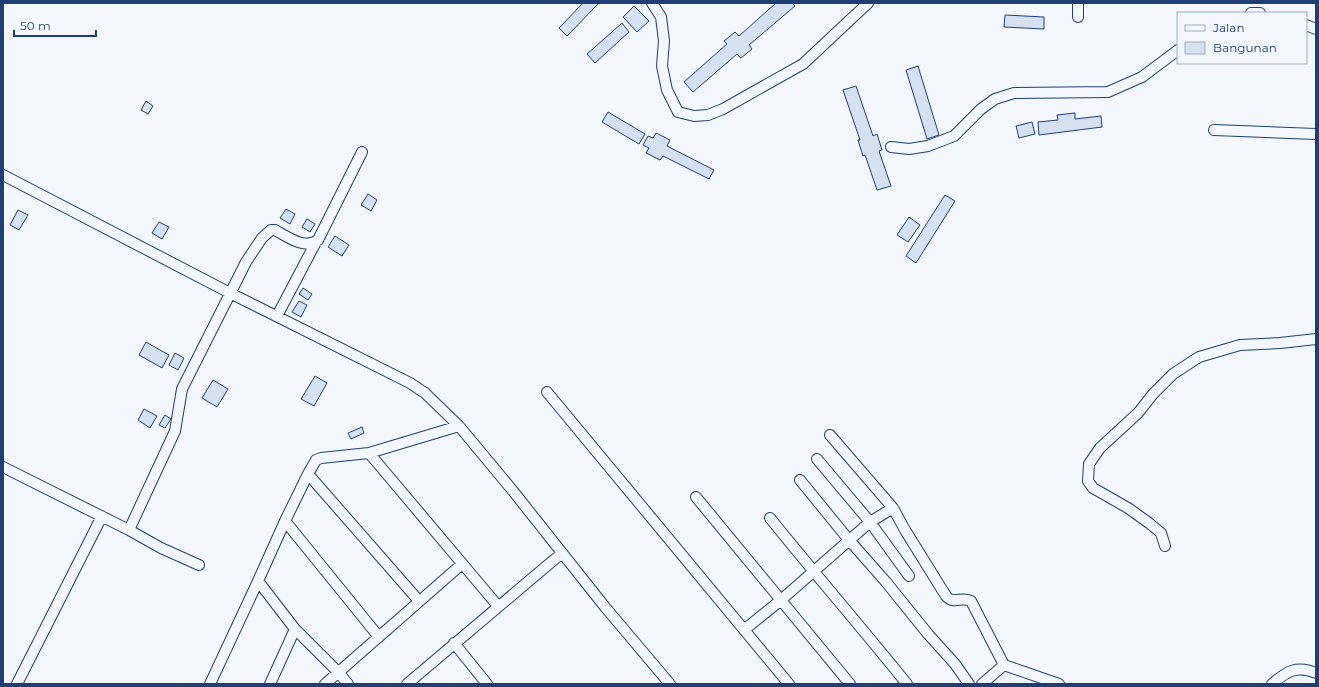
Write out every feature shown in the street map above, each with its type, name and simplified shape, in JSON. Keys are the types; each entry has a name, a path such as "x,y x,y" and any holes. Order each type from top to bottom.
{"street":[{"path":"652,3 661,17 664,41 662,66 666,90 678,112 694,116 708,115 723,109 803,64 868,3"},
{"path":"1078,3 1078,16"},
{"path":"891,148 909,149 928,146 954,136 985,106 995,99 1014,93 1108,92 1142,78 1177,51"},
{"path":"1214,130 1316,134"},
{"path":"277,316 318,240 362,152"},
{"path":"3,175 425,392 459,426 667,683"},
{"path":"130,530 176,431 182,389 246,262 262,238 270,231 275,230 304,244 316,242"},
{"path":"1165,546 1161,533 1128,508 1093,488 1088,481 1089,464 1100,448 1138,413 1153,394 1173,374 1199,357 1240,345 1316,339"},
{"path":"547,392 789,684"},
{"path":"210,684 285,521 312,466 319,458 369,453 459,426"},
{"path":"830,435 894,508 916,549 946,596 954,601 962,598 970,601 1004,664 1060,684"},
{"path":"369,453 498,606"},
{"path":"817,459 870,522 909,576"},
{"path":"3,467 130,530 161,548 199,565"},
{"path":"308,474 419,601"},
{"path":"800,480 928,634 955,664 969,684"},
{"path":"696,497 850,684"},
{"path":"744,630 781,600 870,522 894,508"},
{"path":"17,684 102,516"},
{"path":"770,518 907,684"},
{"path":"285,521 379,637"},
{"path":"407,684 562,553"},
{"path":"325,684 462,564"},
{"path":"258,581 295,629 348,684"},
{"path":"270,684 295,629"},
{"path":"454,644 487,684"},
{"path":"982,684 1004,664"},
{"path":"1272,684 1293,670 1306,669 1316,673"}],"building":[{"path":"583,3 599,3 567,36 559,28"},
{"path":"776,3 792,3 795,6 749,45 752,49 741,58 737,54 693,92 684,82 727,44 724,41 735,32 739,36"},
{"path":"634,6 649,21 637,32 623,17"},
{"path":"1005,15 1044,17 1044,29 1004,27"},
{"path":"622,23 629,32 595,63 587,54"},
{"path":"918,66 939,135 927,139 906,70"},
{"path":"856,86 873,136 877,134 882,150 879,151 891,186 877,190 865,155 863,156 858,140 860,140 843,90"},
{"path":"146,101 153,106 148,114 141,110"},
{"path":"608,112 645,134 639,144 602,122"},
{"path":"1075,113 1075,119 1101,116 1102,127 1039,135 1038,122 1058,120 1057,115"},
{"path":"1032,122 1035,134 1019,138 1016,126"},
{"path":"656,133 670,140 667,146 714,170 709,179 663,156 660,160 646,153 649,148 643,145 648,136 653,138"},
{"path":"368,194 377,200 371,211 361,205"},
{"path":"945,195 955,201 916,263 906,256"},
{"path":"286,209 295,214 290,224 280,218"},
{"path":"18,210 28,215 19,230 10,225"},
{"path":"909,217 920,225 908,242 897,235"},
{"path":"307,219 315,224 310,232 302,227"},
{"path":"159,222 169,227 162,239 152,233"},
{"path":"335,236 349,245 342,256 328,247"},
{"path":"303,288 312,294 308,300 299,294"},
{"path":"299,301 307,305 301,317 292,312"},
{"path":"146,342 169,355 162,368 139,355"},
{"path":"175,353 184,358 178,370 169,365"},
{"path":"315,376 327,383 314,406 301,399"},
{"path":"213,380 228,389 217,407 202,398"},
{"path":"144,409 157,416 150,428 138,420"},
{"path":"165,415 171,419 165,428 159,425"},
{"path":"362,427 364,433 351,439 348,433"}]}
